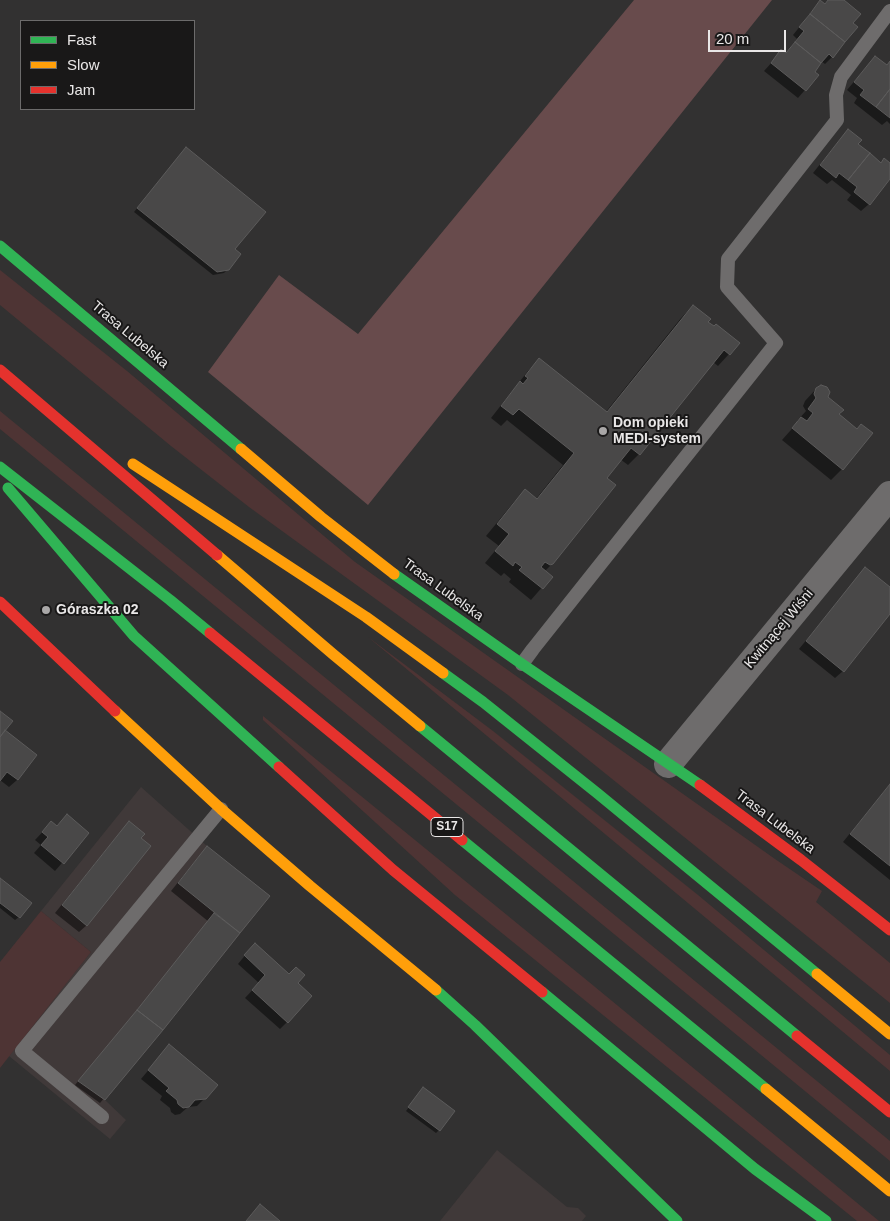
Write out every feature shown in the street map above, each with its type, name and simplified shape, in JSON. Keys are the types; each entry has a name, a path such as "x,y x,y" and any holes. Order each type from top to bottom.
{"main road":[{"name":"Trasa Lubelska","path":"0,246 321,517 406,583 708,791 801,860 890,930"},
{"path":"0,370 334,655 890,1112"},
{"path":"36,400 102,443"},
{"path":"127,460 366,616 483,702 597,793 890,1034"},
{"name":"S17","path":"0,467 170,600 890,1191"},
{"path":"0,478 134,636 392,870 530,982 755,1170 826,1221"},
{"path":"0,602 221,809 310,886 415,972 475,1025 677,1221"},
{"path":"755,1170 778,1199"}],"street":[{"name":"Kwitnącej Wiśni","path":"668,764 890,495"}],"lane":[{"path":"522,664 776,343 727,287 728,259 837,120 836,95 841,77 890,11"},
{"path":"102,1117 22,1050 221,809"}],"shaded area":[{"path":"634,0 772,0 368,505 208,372 279,275 358,334"},
{"path":"0,270 127,371 355,562 822,891 816,902 890,963 890,1003 508,695 249,507 171,446 0,305"},
{"path":"0,411 890,1141 890,1161 0,429"},
{"path":"368,637 493,731 698,895 890,1055 890,1071"},
{"path":"263,716 879,1221 857,1221 455,895 263,720"},
{"path":"141,787 207,846 270,896 105,1100 126,1120 110,1139 9,1056 91,952 41,911"},
{"path":"41,911 91,952 0,1068 0,962"},
{"path":"497,1150 567,1207 578,1208 586,1216 582,1221 440,1221"}],"building":[{"path":"820,0 825,4 828,0 844,0 861,14 853,23 858,27 845,42 810,14"},
{"path":"810,14 845,42 833,58 829,54 821,63 795,42 804,31 799,27"},
{"path":"795,42 821,63 815,72 819,75 806,91 771,63 781,49 786,53"},
{"path":"875,56 887,65 890,61 890,89 876,107 860,95 864,90 854,82"},
{"path":"890,89 890,118 876,107"},
{"path":"848,129 862,140 858,144 870,153 848,180 839,173 836,178 820,165"},
{"path":"186,147 266,212 235,249 241,254 229,270 217,272 137,208"},
{"path":"870,153 881,163 884,158 890,163 890,179 870,205 854,192 857,187 848,180"},
{"name":"Dom opieki MEDI-system","path":"693,305 711,319 708,322 714,326 716,324 740,343 730,355 724,350 640,455 631,448 607,478 616,485 553,564 550,565 545,562 541,567 553,577 543,589 519,570 522,567 515,562 513,566 495,551 509,534 497,524 525,489 537,499 574,453 519,409 513,415 501,406 520,381 523,384 528,378 525,376 539,358 607,412"},
{"path":"821,385 827,387 830,392 828,397 844,410 839,414 857,429 861,424 873,433 843,470 792,428 801,417 807,421 813,413 808,409 816,398 814,394 816,388"},
{"path":"865,567 890,587 890,614 844,672 806,641"},
{"path":"0,711 13,721 0,737"},
{"path":"5,730 37,755 18,780 7,772 0,781 0,737"},
{"path":"890,784 890,866 850,834"},
{"path":"67,814 89,833 64,864 41,845 48,837 42,832 51,821 57,826"},
{"path":"129,821 145,834 141,838 151,846 87,926 62,905"},
{"path":"207,846 270,896 240,933 178,883"},
{"path":"0,878 32,903 20,918 0,903"},
{"path":"214,913 240,933 163,1030 137,1010"},
{"path":"255,943 289,974 296,967 305,975 298,983 312,996 288,1023 252,990 265,975 244,955"},
{"path":"137,1010 163,1030 105,1100 78,1081"},
{"path":"169,1044 218,1085 206,1099 195,1100 189,1107 183,1108 166,1091 169,1088 148,1070"},
{"path":"423,1087 455,1111 440,1131 408,1107"},
{"path":"260,1204 280,1221 246,1221"}],"traffic: fast":[{"path":"0,246 241,449"},
{"path":"0,467 210,633"},
{"path":"8,488 134,636 279,767"},
{"path":"394,574 700,785"},
{"path":"443,673 483,702 597,793 817,974"},
{"path":"420,726 797,1036"},
{"path":"462,840 766,1089"},
{"path":"436,990 475,1025 677,1221"},
{"path":"542,992 755,1169 826,1221"}],"traffic: slow":[{"path":"241,449 321,517 394,574"},
{"path":"133,464 366,617 443,673"},
{"path":"217,555 420,726"},
{"path":"115,711 221,809 310,886 436,990"},
{"path":"817,974 890,1034"},
{"path":"766,1089 890,1191"}],"traffic: jam":[{"path":"0,370 217,555"},
{"path":"0,602 115,711"},
{"path":"210,633 462,840"},
{"path":"279,767 393,870 542,992"},
{"path":"700,785 801,860 890,930"},
{"path":"797,1036 890,1112"}],"place":[{"name":"Dom opieki MEDI-system","path":"603,431"},
{"name":"Góraszka 02","path":"46,610"}]}
